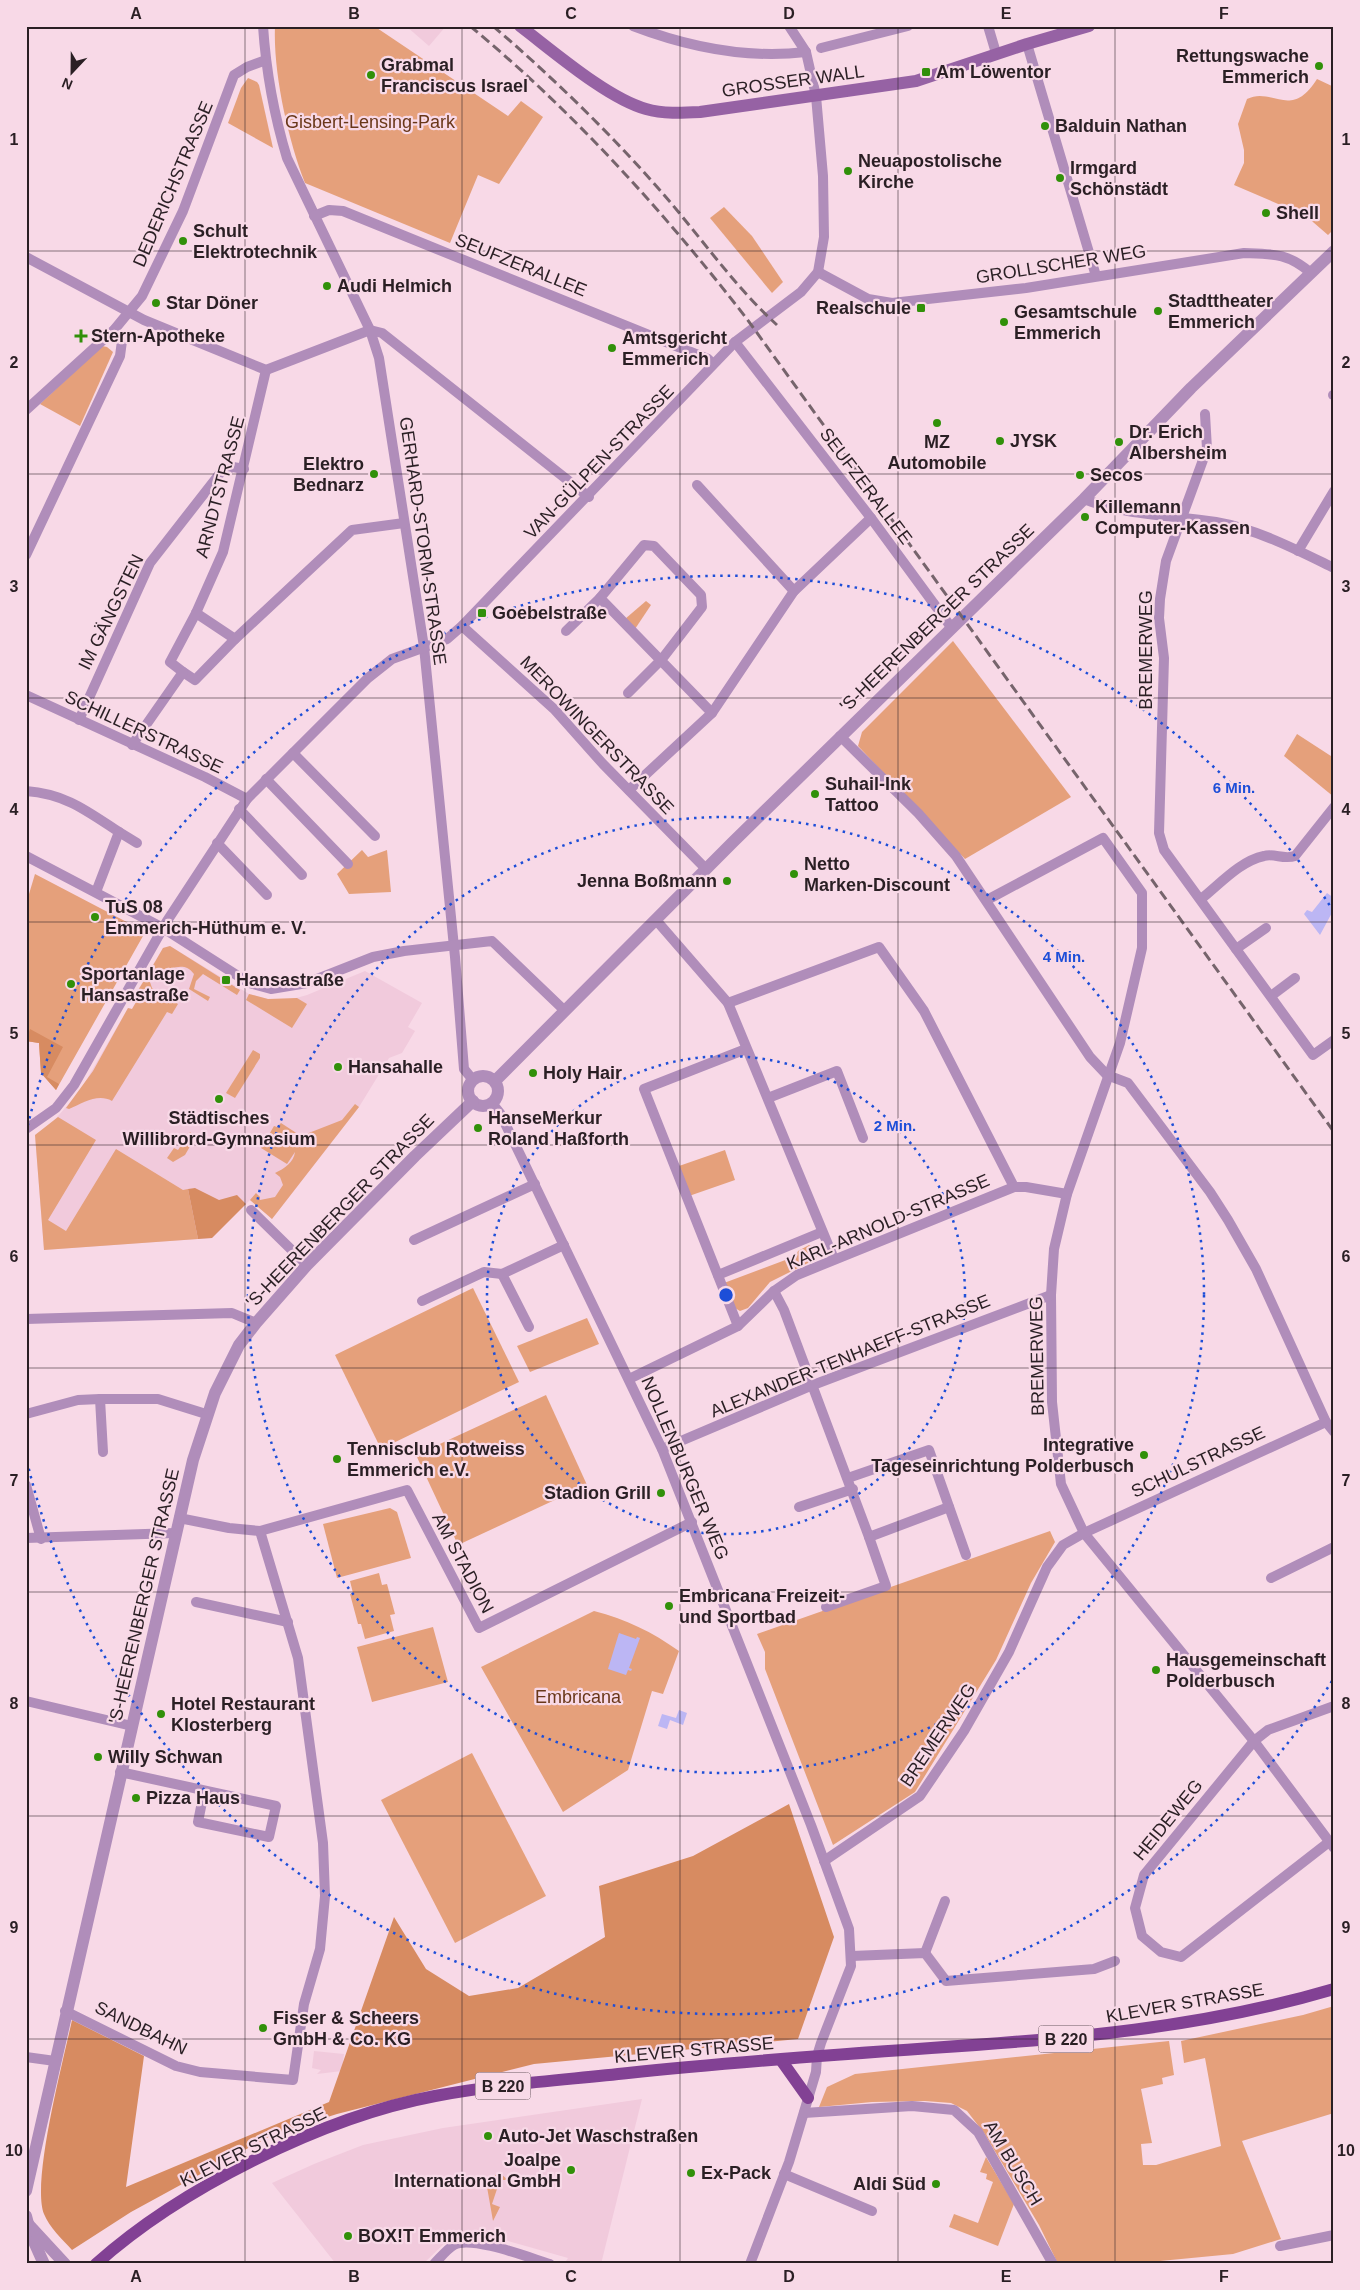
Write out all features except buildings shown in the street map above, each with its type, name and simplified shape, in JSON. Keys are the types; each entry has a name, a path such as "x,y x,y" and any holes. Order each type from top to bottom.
{"main road":[{"name":"GROSSER WALL","path":"520,26 618,96 647,109 676,113 700,112 916,81 996,53 1089,26"},
{"name":"KLEVER STRASSE","path":"96,2264 125,2238 166,2209 204,2187 275,2151 332,2127 388,2108 432,2097 490,2087 817,2056 1037,2042 1111,2034 1200,2021 1286,2003 1334,1989"},
{"path":"781,2060 808,2098"}],"street":[{"name":"GERHARD-STORM-STRASSE","path":"263,26 266,60 278,130 287,158 370,330 379,358 424,647 454,945 464,1069 473,1080"},
{"path":"632,26 719,50 779,55 806,52 793,28"},
{"path":"821,48 908,26"},
{"path":"988,26 996,53"},
{"path":"1027,44 1096,276"},
{"name":"VAN-GÜLPEN-STRASSE","path":"424,647 446,639 462,626 735,342 801,292 818,272 822,254 824,228 823,176 816,96 806,52"},
{"name":"DEDERICHSTRASSE","path":"26,410 114,330 131,312 146,289 179,219 234,75 247,67 266,60"},
{"name":"SEUFZERALLEE","path":"314,216 329,210 343,211 643,332 708,359 713,364"},
{"name":"'S-HEERENBERGER STRASSE","path":"495,1081 840,736 1084,499 1191,388 1334,250"},
{"name":"GROLLSCHER WEG","path":"818,272 868,300 892,303 1026,288 1244,253 1276,254 1291,258 1310,273"},
{"path":"26,257 144,320 266,370 370,330 382,333 588,497"},
{"path":"26,555 120,356 122,341 114,330"},
{"name":"SEUFZERALLEE","path":"735,342 871,518 951,627"},
{"name":"ARNDTSTRASSE","path":"183,672 170,662 196,613 223,552 266,370"},
{"name":"BREMERWEG","path":"1201,899 1164,850 1159,833 1164,658 1159,618 1166,561 1207,448 1205,414"},
{"name":"IM GÄNGSTEN","path":"78,720 150,563 222,472 233,467 244,469"},
{"path":"696,486 794,590"},
{"path":"1298,551 1334,491"},
{"path":"1084,499 1105,508 1234,526 1298,551 1334,568"},
{"path":"629,790 712,713 794,590 871,518"},
{"path":"132,744 183,672 195,680 235,639 352,530 404,523"},
{"path":"566,631 600,598 644,545 654,546 701,594 702,607 662,659 628,693"},
{"path":"600,598 662,659 712,713"},
{"path":"196,613 235,639"},
{"name":"MEROWINGERSTRASSE","path":"462,626 554,709 706,869"},
{"path":"26,1129 56,1108 74,1085 163,928 246,799 368,678 392,659 424,647"},
{"name":"SCHILLERSTRASSE","path":"26,695 246,799"},
{"path":"840,736 918,813 956,856 1085,1050 1107,1075 1128,1084 1210,1192 1256,1268 1326,1422 1334,1432"},
{"path":"293,753 375,836"},
{"path":"266,779 348,864"},
{"path":"26,791 48,792 72,800 137,843"},
{"path":"1334,807 1295,856 1289,858 1267,855 1252,859 1201,899 1313,1055 1334,1040"},
{"path":"239,809 302,875"},
{"path":"96,892 119,832"},
{"name":"BREMERWEG","path":"824,1861 920,1796 964,1731 1009,1652 1047,1567 1063,1545 1084,1533 1061,1484 1052,1402 1051,1295 1054,1249 1067,1194 1107,1075 1120,1043 1142,948 1142,893 1103,838 987,900"},
{"path":"218,843 267,895"},
{"path":"26,856 163,928 249,983 271,990 307,983 373,957 492,941 564,1010"},
{"path":"656,920 728,1003 834,1260"},
{"path":"1236,949 1266,928"},
{"path":"728,1003 880,948 924,1011 1014,1187"},
{"path":"1270,996 1295,978"},
{"path":"738,1326 644,1089 746,1049"},
{"path":"768,1098 837,1071 863,1138"},
{"path":"485,1076 495,1081 498,1090 496,1098 492,1103 481,1106 473,1101 468,1089 473,1080 485,1076"},
{"name":"'S-HEERENBERGER STRASSE","path":"26,2191 175,1533 206,1414 239,1345 256,1323 307,1265 415,1156 473,1101"},
{"name":"NOLLENBURGER WEG","path":"492,1103 500,1113 535,1184 662,1449 849,1929 852,1956 851,1966 817,2056 816,2072 804,2112 784,2174 750,2264"},
{"path":"414,1240 535,1184"},
{"name":"KARL-ARNOLD-STRASSE","path":"629,1379 738,1326 774,1291 797,1275 1014,1187 1026,1187 1067,1194"},
{"path":"251,1210 307,1265"},
{"name":"KARL-ARNOLD-STRASSE","path":"718,1274 822,1232"},
{"path":"422,1301 484,1272 502,1274 564,1245"},
{"path":"502,1274 529,1327"},
{"path":"774,1291 784,1310 813,1385 886,1586 826,1607"},
{"name":"ALEXANDER-TENHAEFF-STRASSE","path":"662,1449 813,1385 1051,1295"},
{"path":"26,1319 232,1312 256,1323"},
{"path":"100,1399 103,1452"},
{"path":"26,1414 78,1400 158,1399 206,1414"},
{"name":"SCHULSTRASSE","path":"1084,1533 1326,1422"},
{"path":"848,1478 929,1450 966,1555"},
{"path":"26,1485 41,1539"},
{"path":"799,1507 852,1489"},
{"name":"AM STADION","path":"260,1531 407,1490 480,1628 692,1522"},
{"path":"869,1537 949,1507"},
{"path":"179,1518 229,1528 260,1531 288,1622 196,1602"},
{"path":"26,1538 41,1539 175,1533"},
{"path":"1084,1533 1254,1741 1331,1845"},
{"path":"1271,1578 1334,1547"},
{"name":"SANDBAHN","path":"66,2011 176,2066 200,2072 293,2080 304,2004 320,1949 325,1896 323,1843 298,1658 288,1622"},
{"path":"26,1701 132,1726"},
{"name":"HEIDEWEG","path":"1331,1845 1181,1957 1162,1952 1142,1936 1135,1908 1144,1875 1254,1741 1268,1730 1334,1706"},
{"path":"120,1772 204,1792 276,1806 269,1837 198,1822 204,1792"},
{"path":"925,1953 945,1901"},
{"path":"852,1956 925,1953"},
{"path":"925,1953 946,1981 1094,1969 1114,1961"},
{"path":"26,2056 55,2061"},
{"name":"AM BUSCH","path":"804,2112 912,2106 954,2110 965,2118 978,2132 1053,2264"},
{"path":"784,2174 872,2211"},
{"path":"27,2222 44,2264"},
{"path":"27,2222 65,2264"},
{"path":"1280,2246 1331,2239"},
{"path":"434,2264 454,2245 463,2242 477,2243 550,2264"}],"shaded area":[{"path":"406,26 446,26 429,46"},
{"path":"1327,893 1334,898 1334,909 1320,935 1304,914 1307,910 1312,912"},
{"name":"Städtisches Willibrord-Gymnasium","path":"170,946 249,994 268,999 289,1000 307,995 365,971 422,1003 408,1027 415,1031 402,1053 389,1058 359,1107 272,1219 250,1200 212,1238 44,1250 35,1135 51,1124 80,1091 128,1008 132,1009 139,997 135,995 163,948"},
{"path":"30,1029 63,1047 47,1077 59,1084 56,1090 41,1073 39,1043 26,1041"},
{"path":"195,1188 219,1200 237,1195 246,1204 212,1238 198,1239 188,1189"},
{"path":"619,1633 636,1639 637,1637 640,1638 629,1668 632,1669 631,1671 628,1670 626,1675 608,1669"},
{"path":"679,1710 687,1713 683,1725 670,1720 667,1729 658,1726 662,1714 676,1718"},
{"path":"789,1804 834,1937 798,2039 534,2064 337,2114 274,2134 131,2212 72,2250 46,2219 41,2198 45,2149 72,2020 144,2056 126,2187 329,2102 394,1917 426,1969 469,1996 518,1988 605,1937 599,1886 693,1856"},
{"path":"314,2051 344,2054 342,2071 317,2074 321,2070 312,2068"},
{"path":"642,2099 601,2264 564,2264 568,2258 476,2232 449,2239 423,2264 336,2264 272,2183 363,2145 443,2128"}],"green space":[{"name":"Gisbert-Lensing-Park","path":"275,26 374,26 508,116 521,101 543,117 499,184 478,175 450,243 305,183 293,147 283,106 276,64"},
{"path":"248,78 259,85 273,148 228,123 241,88"},
{"path":"1317,79 1334,87 1334,229 1328,235 1306,216 1234,185 1244,163 1244,150 1238,124 1247,99 1256,96 1282,100 1299,98 1308,91"},
{"path":"724,207 752,236 783,282 772,293 710,218"},
{"path":"102,346 107,347 113,352 80,426 40,404"},
{"path":"646,601 651,605 635,629 625,619"},
{"path":"953,641 1071,797 965,859 858,746 862,732"},
{"path":"1297,734 1334,758 1334,797 1284,756"},
{"path":"362,850 368,857 387,850 391,892 349,894 337,874"},
{"name":"Sportanlage Hansastraße","path":"35,874 142,930 143,936 56,1090 41,1073 39,1043 26,1041 26,904"},
{"path":"170,946 240,990 237,995 203,974 196,981 194,989 210,997 208,1001 189,989 194,974 189,969 179,967 157,969 152,967 163,948"},
{"path":"145,979 150,982 152,988 178,1004 172,1014 167,1012 112,1101 96,1098 69,1109 66,1108 93,1071 128,1008 132,1009 139,997 135,995"},
{"path":"249,994 268,999 297,998 307,1004 292,1028 246,1000"},
{"path":"253,1050 260,1054 260,1058 235,1098 226,1093"},
{"path":"355,1104 359,1107 272,1219 250,1200 256,1193 260,1200 275,1197 283,1185 280,1177 275,1173 288,1165 294,1156 295,1152 287,1164 261,1148 274,1126 277,1127 281,1123 301,1136 342,1120"},
{"path":"58,1117 96,1140 48,1220 66,1231 116,1149 183,1190 188,1189 198,1239 44,1250 35,1135"},
{"path":"190,1132 196,1136 185,1155 173,1162 167,1158 174,1148 178,1150"},
{"path":"725,1150 735,1180 689,1196 679,1166"},
{"path":"809,1245 817,1249 816,1259 770,1282 748,1308 740,1311 735,1308 724,1283 796,1256 798,1251"},
{"path":"473,1288 519,1382 381,1449 335,1355"},
{"path":"587,1318 599,1344 530,1372 517,1346"},
{"path":"546,1395 587,1485 458,1545 416,1455"},
{"path":"390,1508 397,1512 411,1558 337,1578 323,1524"},
{"path":"1050,1531 1055,1542 1031,1583 996,1660 915,1792 833,1845 765,1669 765,1652 757,1634"},
{"path":"379,1573 382,1585 387,1584 395,1614 390,1615 394,1631 365,1639 361,1624 358,1624 350,1594 353,1593 350,1581"},
{"name":"Embricana","path":"594,1611 638,1627 679,1651 663,1694 652,1691 628,1770 563,1812 481,1667"},
{"path":"433,1627 448,1682 372,1702 357,1647"},
{"path":"472,1753 546,1896 455,1943 381,1800"},
{"path":"1334,2006 1334,2113 1242,2141 1281,2239 1233,2254 1129,2264 1058,2264 1039,2225 984,2133 967,2111 951,2103 925,2101 872,2102 819,2107 827,2087 855,2074 1169,2041 1174,2075 1162,2078 1163,2084 1141,2089 1152,2143 1141,2144 1143,2165 1156,2165 1221,2146 1205,2058 1184,2063 1181,2041 1303,2015"},
{"path":"986,2157 1014,2204 998,2246 949,2227 954,2214 978,2223 993,2182 986,2179 987,2174 980,2172"},
{"path":"501,2174 508,2180 500,2180 492,2204 500,2207 493,2221 487,2187 497,2184 495,2175"}],"railway":[{"path":"470,26 546,93 582,129 651,202 716,279 747,319 1334,1132"},
{"path":"493,26 599,124 639,166 745,293 777,325"}],"place":[{"name":"Rettungswache Emmerich","path":"1319,66"},
{"name":"Am Löwentor","path":"926,72"},
{"name":"Grabmal Franciscus Israel","path":"371,75"},
{"name":"Balduin Nathan","path":"1045,126"},
{"name":"Neuapostolische Kirche","path":"848,171"},
{"name":"Irmgard Schönstädt","path":"1060,178"},
{"name":"Shell","path":"1266,213"},
{"name":"Schult Elektrotechnik","path":"183,241"},
{"name":"Audi Helmich","path":"327,286"},
{"name":"Star Döner","path":"156,303"},
{"name":"Realschule","path":"921,308"},
{"name":"Stadttheater Emmerich","path":"1158,311"},
{"name":"Gesamtschule Emmerich","path":"1004,322"},
{"name":"Stern-Apotheke","path":"81,336"},
{"name":"Amtsgericht Emmerich","path":"612,348"},
{"name":"MZ Automobile","path":"937,423"},
{"name":"JYSK","path":"1000,441"},
{"name":"Dr. Erich Albersheim","path":"1119,442"},
{"name":"Elektro Bednarz","path":"374,474"},
{"name":"Secos","path":"1080,475"},
{"name":"Killemann Computer-Kassen","path":"1085,517"},
{"name":"Goebelstraße","path":"482,613"},
{"name":"Suhail-Ink Tattoo","path":"815,794"},
{"name":"Netto Marken-Discount","path":"794,874"},
{"name":"Jenna Boßmann","path":"727,881"},
{"name":"TuS 08 Emmerich-Hüthum e. V.","path":"95,917"},
{"name":"Hansastraße","path":"226,980"},
{"name":"Sportanlage Hansastraße","path":"71,984"},
{"name":"Hansahalle","path":"338,1067"},
{"name":"Holy Hair","path":"533,1073"},
{"name":"Städtisches Willibrord-Gymnasium","path":"219,1099"},
{"name":"HanseMerkur Roland Haßforth","path":"478,1128"},
{"name":"Integrative Tageseinrichtung Polderbusch","path":"1144,1455"},
{"name":"Tennisclub Rotweiss Emmerich e.V.","path":"337,1459"},
{"name":"Stadion Grill","path":"661,1493"},
{"name":"Embricana Freizeit- und Sportbad","path":"669,1606"},
{"name":"Hausgemeinschaft Polderbusch","path":"1156,1670"},
{"name":"Hotel Restaurant Klosterberg","path":"161,1714"},
{"name":"Willy Schwan","path":"98,1757"},
{"name":"Pizza Haus","path":"136,1798"},
{"name":"Fisser & Scheers GmbH & Co. KG","path":"263,2028"},
{"name":"Auto-Jet Waschstraßen","path":"488,2136"},
{"name":"Joalpe International GmbH","path":"571,2170"},
{"name":"Ex-Pack","path":"691,2173"},
{"name":"Aldi Süd","path":"936,2184"},
{"name":"BOX!T Emmerich","path":"348,2236"}]}
